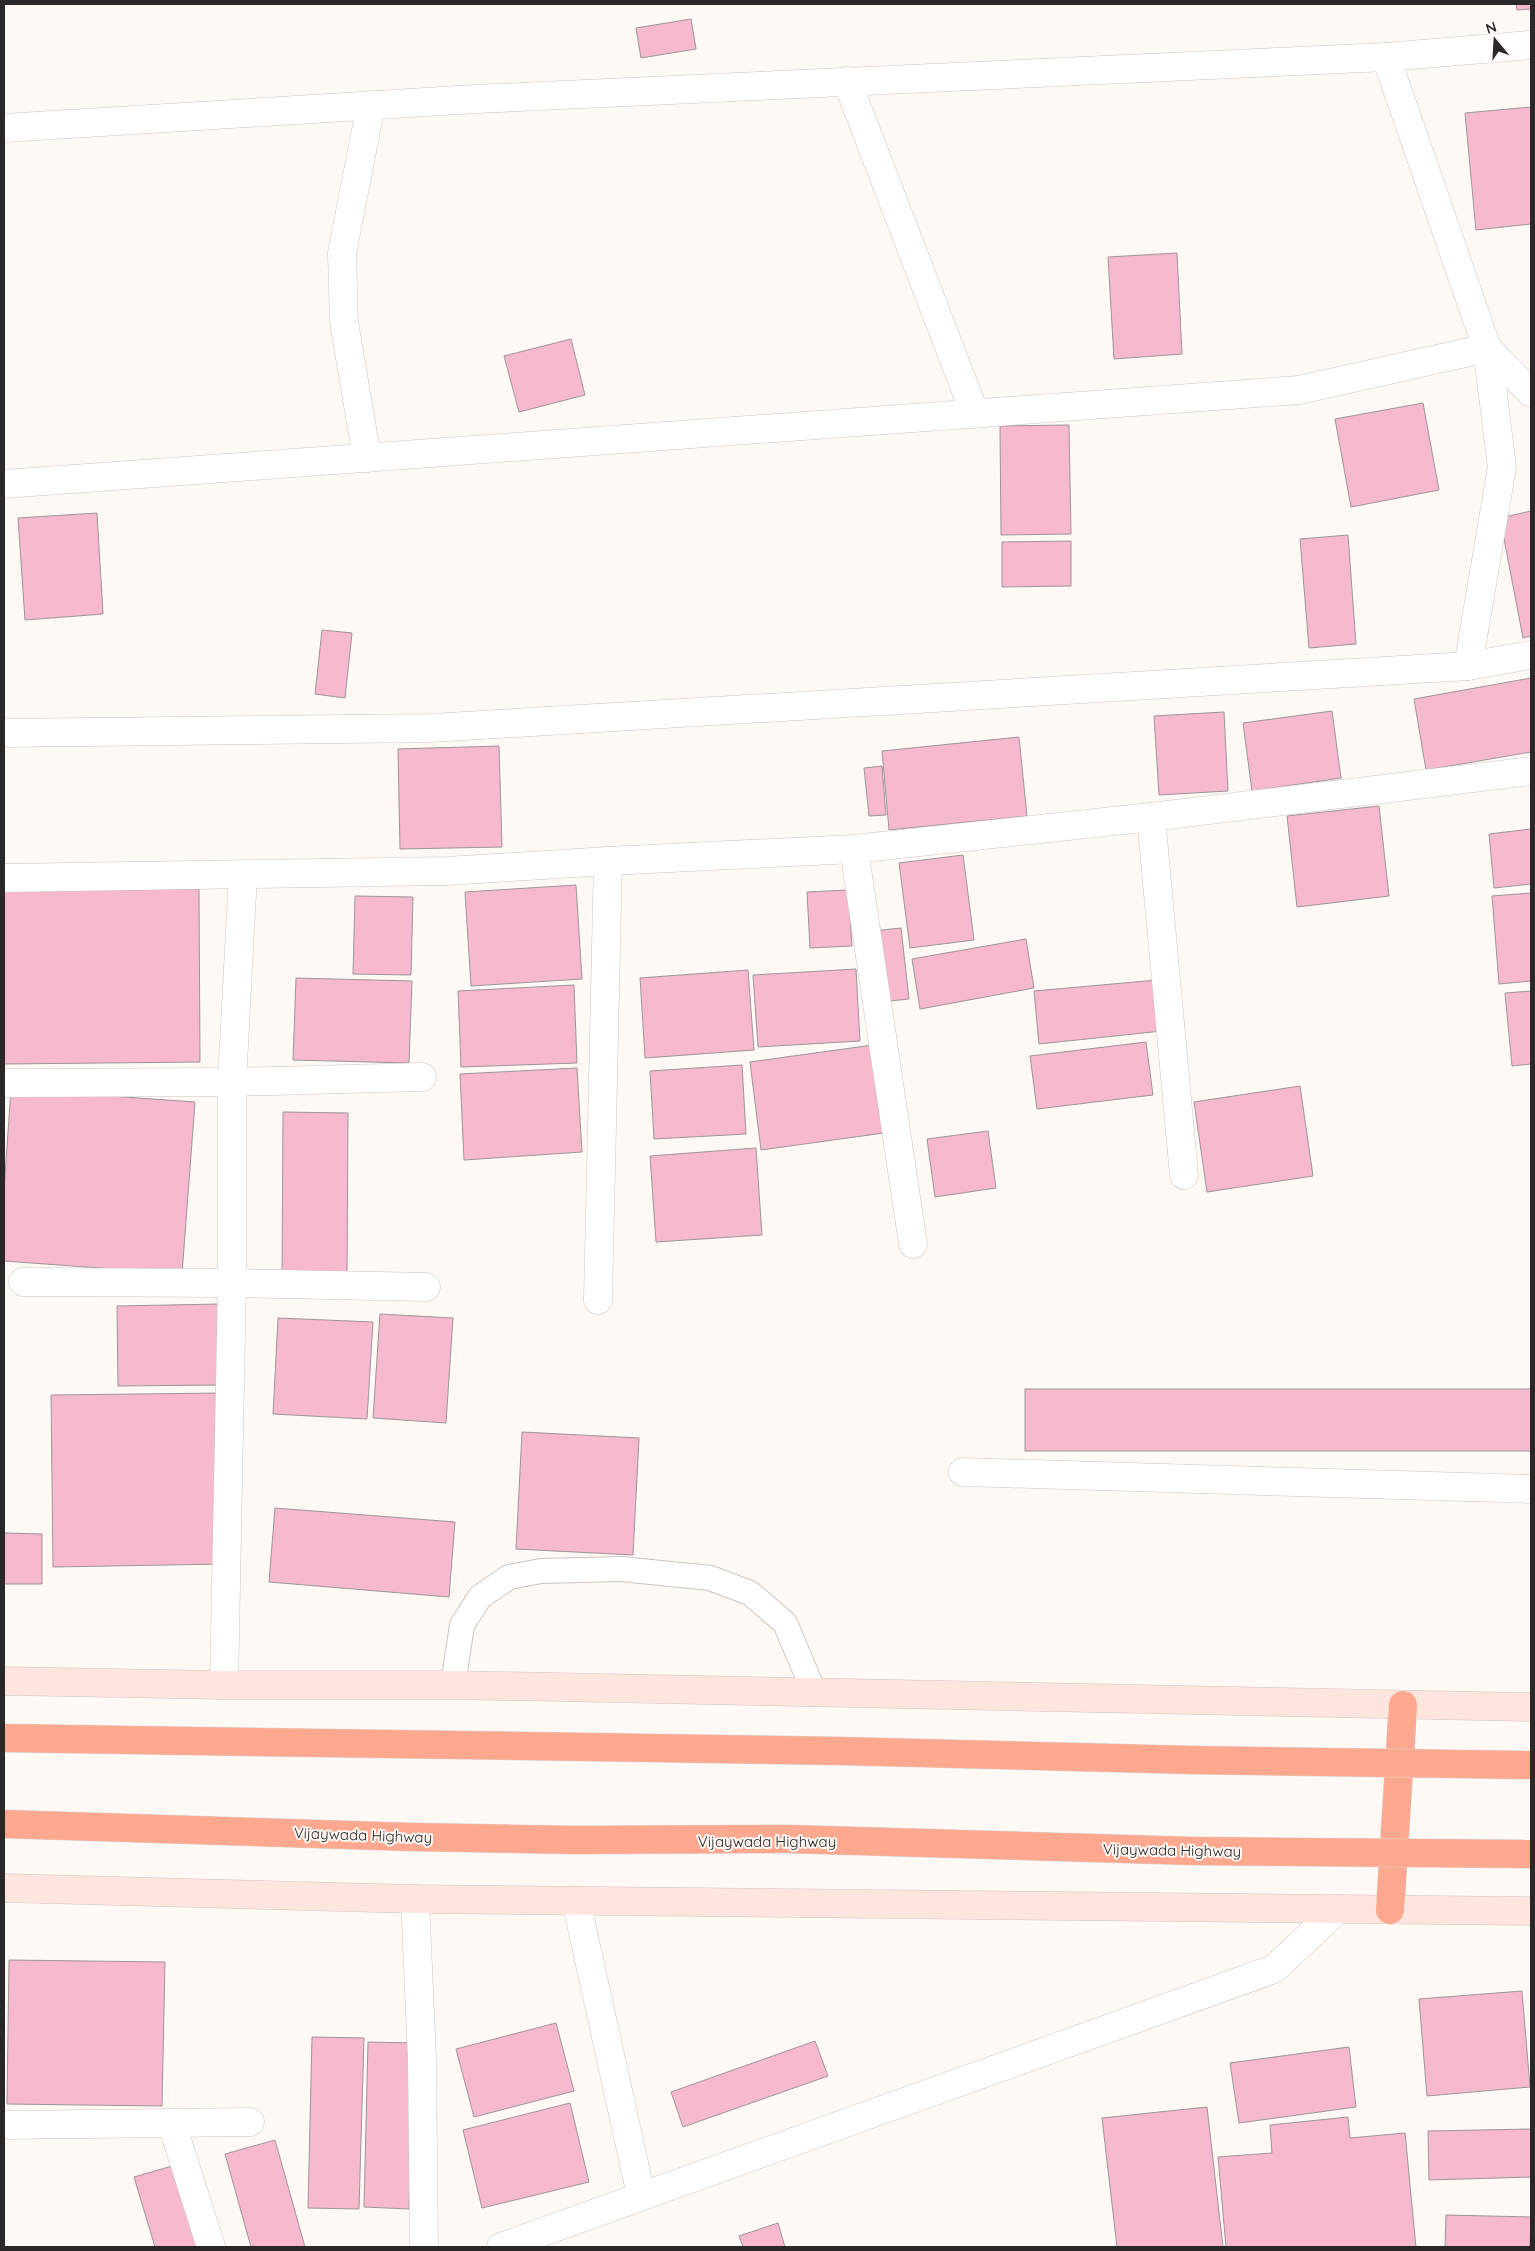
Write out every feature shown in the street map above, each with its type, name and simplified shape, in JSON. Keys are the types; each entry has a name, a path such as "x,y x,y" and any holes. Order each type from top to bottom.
{"highway":[{"path":"1390,1910 1403,1705"},
{"path":"4,1738 840,1751 1192,1760 1531,1765"},
{"name":"Vijaywada Highway","path":"4,1824 422,1837 575,1840 788,1840 1194,1851 1531,1854"}],"street":[{"path":"4,128 371,105 1386,56 1531,45"},
{"path":"1386,56 1487,348 1502,467 1468,666"},
{"path":"847,81 975,414"},
{"path":"367,458 344,322 342,253 371,105"},
{"path":"1487,348 1531,393"},
{"path":"4,484 1299,390 1487,348"},
{"path":"4,732 431,728 1468,666 1531,655"},
{"path":"4,878 447,871 608,860 854,849 1151,817 1531,771"},
{"path":"1151,817 1184,1175"},
{"path":"854,849 913,1244"},
{"path":"598,1300 608,860"},
{"path":"224,1686 232,1283 232,1082 243,874"},
{"path":"4,1083 232,1082 422,1076"},
{"path":"22,1282 232,1283 426,1287"},
{"path":"963,1472 1531,1489"},
{"path":"4,1681 224,1686 453,1685 815,1694 1531,1707"},
{"path":"4,1888 415,1899 1531,1911"},
{"path":"415,1899 422,2059 424,2247"},
{"path":"576,1901 641,2195"},
{"path":"501,2247 641,2195 1274,1969 1338,1909"},
{"path":"4,2125 250,2122"},
{"path":"172,2124 211,2247"}],"lane":[{"path":"453,1685 462,1625 480,1597 509,1577 541,1571 621,1569 710,1578 750,1593 785,1623 815,1694"}],"building":[{"path":"1516,4 1531,4 1531,9 1517,10"},
{"path":"691,19 696,49 641,58 636,28"},
{"path":"1531,107 1531,224 1476,230 1465,113"},
{"path":"1177,253 1182,354 1114,359 1108,257"},
{"path":"571,339 585,395 519,412 504,356"},
{"path":"1423,403 1439,490 1351,507 1335,419"},
{"path":"1069,425 1071,534 1001,535 1000,426"},
{"path":"1531,511 1531,636 1523,638 1500,518"},
{"path":"97,513 103,614 25,620 18,518"},
{"path":"1348,535 1356,644 1309,648 1300,539"},
{"path":"1071,541 1071,586 1002,587 1002,542"},
{"path":"322,630 352,633 345,698 315,694"},
{"path":"1531,678 1531,752 1426,770 1414,699"},
{"path":"1332,711 1341,778 1252,791 1243,723"},
{"path":"1224,712 1228,791 1159,795 1154,716"},
{"path":"1019,737 1027,816 889,830 882,751"},
{"path":"499,746 502,847 400,849 398,749"},
{"path":"882,766 886,815 869,816 864,768"},
{"path":"1379,806 1389,896 1297,907 1287,816"},
{"path":"1531,829 1531,884 1494,888 1489,834"},
{"path":"963,855 974,940 910,948 899,863"},
{"path":"576,885 582,979 471,986 465,892"},
{"path":"199,889 200,1062 4,1064 4,891"},
{"path":"848,890 852,946 810,948 807,892"},
{"path":"1531,893 1531,981 1499,984 1492,896"},
{"path":"355,896 413,897 411,975 353,974"},
{"path":"901,928 909,999 880,1002 872,931"},
{"path":"1026,939 1034,988 920,1009 912,959"},
{"path":"856,969 860,1041 758,1047 753,975"},
{"path":"748,970 754,1050 645,1058 640,978"},
{"path":"296,978 412,981 409,1063 293,1060"},
{"path":"1157,980 1162,1031 1039,1044 1034,991"},
{"path":"574,985 577,1063 461,1067 458,991"},
{"path":"1531,991 1531,1064 1512,1066 1505,993"},
{"path":"1146,1042 1153,1095 1037,1109 1030,1056"},
{"path":"880,1044 891,1132 761,1150 750,1062"},
{"path":"742,1065 746,1134 654,1139 650,1071"},
{"path":"577,1068 582,1152 464,1160 460,1074"},
{"path":"1300,1086 1313,1176 1207,1192 1194,1102"},
{"path":"11,1089 195,1102 182,1274 4,1261 4,1190"},
{"path":"283,1112 348,1113 347,1278 282,1279"},
{"path":"988,1131 996,1188 935,1197 927,1139"},
{"path":"756,1148 762,1235 656,1242 650,1156"},
{"path":"219,1304 220,1385 118,1386 117,1306"},
{"path":"380,1314 453,1318 446,1423 373,1418"},
{"path":"278,1318 373,1322 367,1419 273,1414"},
{"path":"1025,1389 1531,1389 1531,1451 1025,1451"},
{"path":"223,1393 224,1564 53,1567 51,1395"},
{"path":"522,1432 639,1438 633,1555 516,1549"},
{"path":"275,1508 455,1522 449,1597 269,1582"},
{"path":"4,1533 42,1534 42,1584 4,1584"},
{"path":"9,1960 165,1962 162,2106 7,2104"},
{"path":"1522,1991 1530,2087 1427,2096 1419,1999"},
{"path":"556,2023 574,2091 474,2117 456,2049"},
{"path":"312,2037 364,2038 359,2209 308,2208"},
{"path":"815,2041 828,2076 683,2127 671,2092"},
{"path":"368,2042 413,2043 409,2209 364,2207"},
{"path":"1349,2047 1356,2107 1239,2123 1230,2063"},
{"path":"570,2103 589,2182 482,2208 463,2130"},
{"path":"1207,2107 1223,2247 1117,2247 1102,2118"},
{"path":"1348,2117 1350,2138 1405,2133 1416,2247 1226,2247 1218,2157 1272,2153 1270,2125"},
{"path":"1531,2129 1531,2177 1429,2180 1428,2131"},
{"path":"275,2140 305,2247 251,2247 225,2154"},
{"path":"179,2164 203,2247 155,2247 134,2177"},
{"path":"1446,2215 1531,2217 1530,2247 1445,2247"},
{"path":"778,2223 785,2247 743,2247 739,2236"}]}
